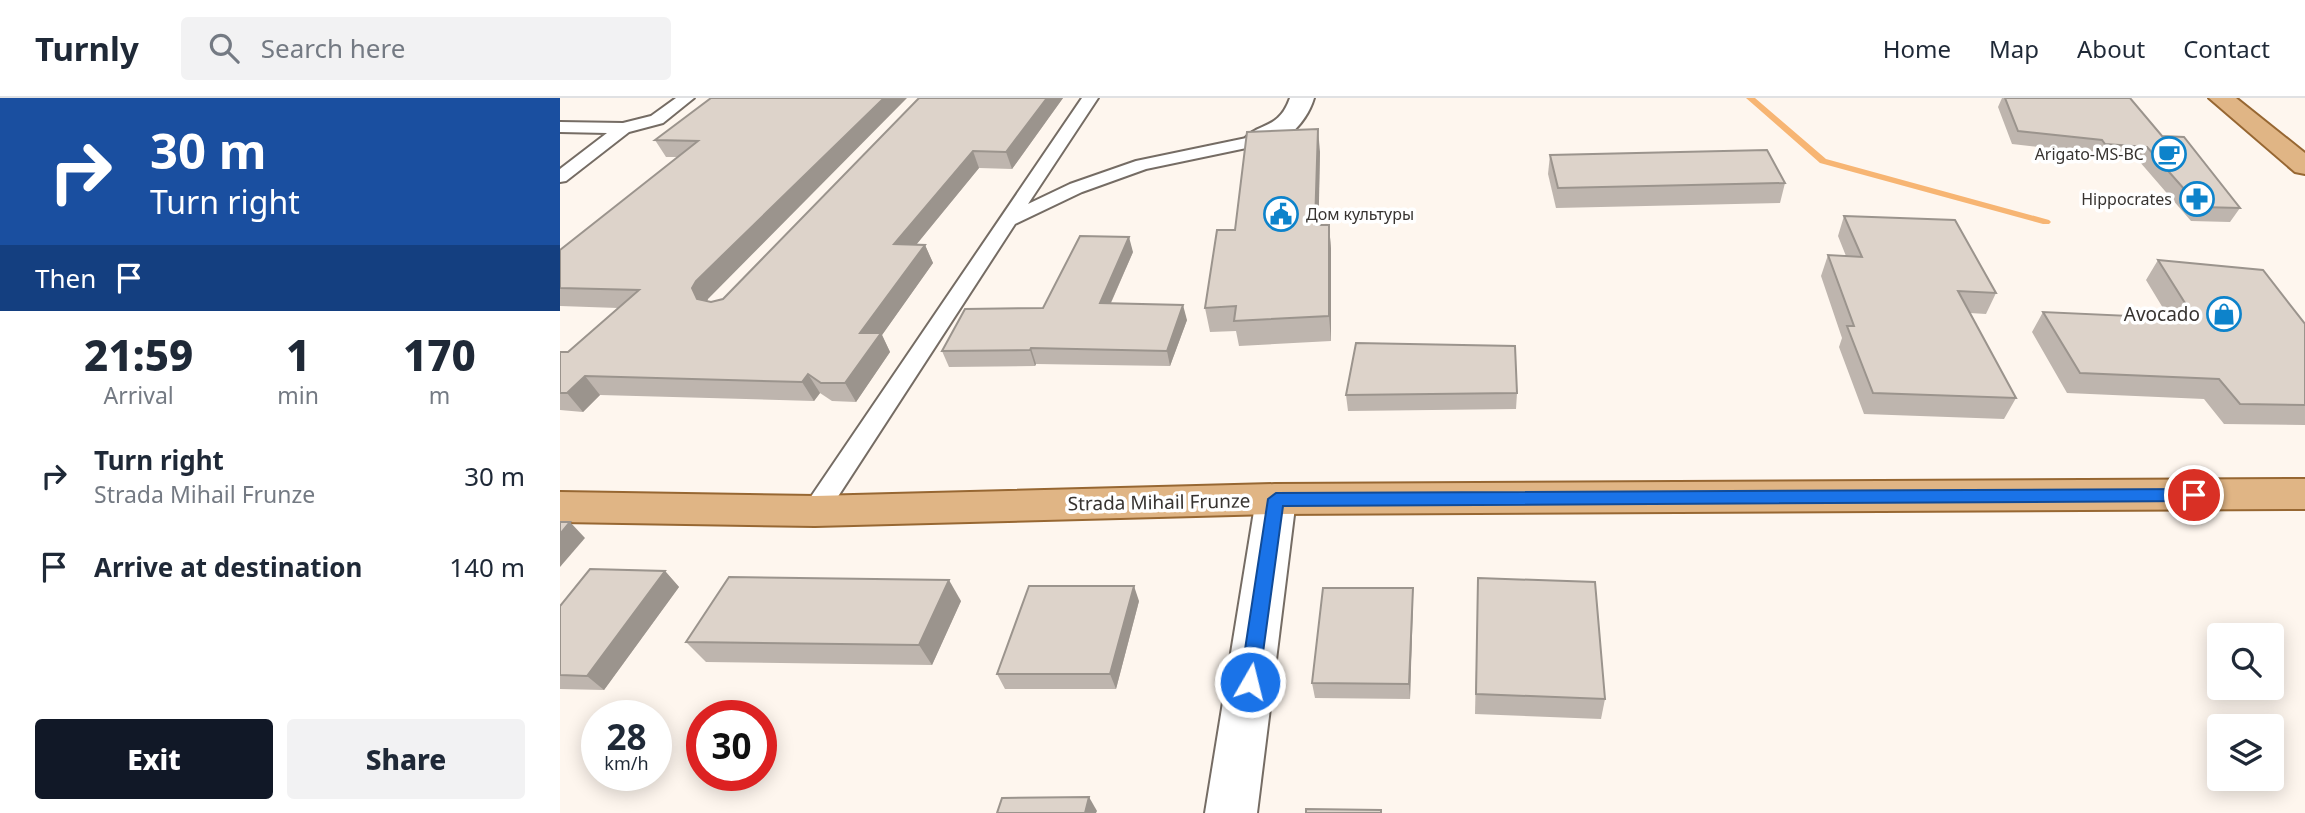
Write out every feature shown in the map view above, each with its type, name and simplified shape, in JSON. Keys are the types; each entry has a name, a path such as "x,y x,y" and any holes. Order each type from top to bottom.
{"main road":[{"path":"2221,98 2305,166"},
{"name":"Strada Mihail Frunze","path":"560,507 816,511 1276,499 2305,494"}],"street":[{"path":"1256,141 1282,130 1298,114 1301,98"},
{"path":"1231,813 1276,499"}],"lane":[{"path":"560,127 623,128 657,120 686,98"},
{"path":"816,511 1090,98"},
{"path":"560,177 623,128"},
{"path":"1010,220 1076,188 1142,165 1256,141"}],"building":[{"path":"711,98 884,98 696,281 692,288 697,299 711,302 723,299 919,98 1047,98 1006,152 973,151 894,244 925,245 860,333 881,333 845,383 821,383 808,374 802,382 585,376 567,393 560,393 560,352 568,352 639,290 560,288 560,250 698,141 655,140"},
{"path":"2005,98 2130,98 2162,136 2184,137 2240,208 2200,207 2147,147 2105,144 2102,140 2018,131"},
{"name":"Дом культуры","path":"1318,129 1315,225 1329,225 1329,316 1234,321 1236,306 1205,308 1217,230 1235,230 1247,132"},
{"path":"1767,150 1785,183 1558,188 1550,155"},
{"path":"1844,216 1955,220 1996,293 1958,291 2016,398 1873,393 1847,326 1854,326 1828,255 1862,257"},
{"path":"1080,236 1129,237 1100,303 1183,305 1167,351 1031,348 942,351 965,309 1043,308"},
{"path":"2158,260 2263,270 2305,324 2305,405 2240,404 2219,379 2080,373 2043,312 2195,319"},
{"path":"1356,343 1515,346 1517,393 1346,395"},
{"path":"560,522 570,522 560,534"},
{"path":"590,569 665,571 587,676 560,675 560,606"},
{"path":"729,577 949,580 919,645 686,642"},
{"path":"1478,578 1595,582 1605,699 1476,694"},
{"path":"1029,586 1134,586 1110,674 997,674"},
{"path":"1323,588 1413,588 1409,684 1312,683"},
{"path":"1089,797 1085,813 997,813 1002,798"},
{"path":"1306,809 1381,810 1381,813 1306,813"}],"waterway":[{"path":"1750,98 1823,161 2046,222"}],"place":[{"name":"Arigato-MS-BC","path":"2169,154"},
{"name":"Hippocrates","path":"2197,199"},
{"name":"Дом культуры","path":"1281,214"},
{"name":"Avocado","path":"2224,314"}],"route":[{"path":"1250,682 1276,499 2194,495"}]}
